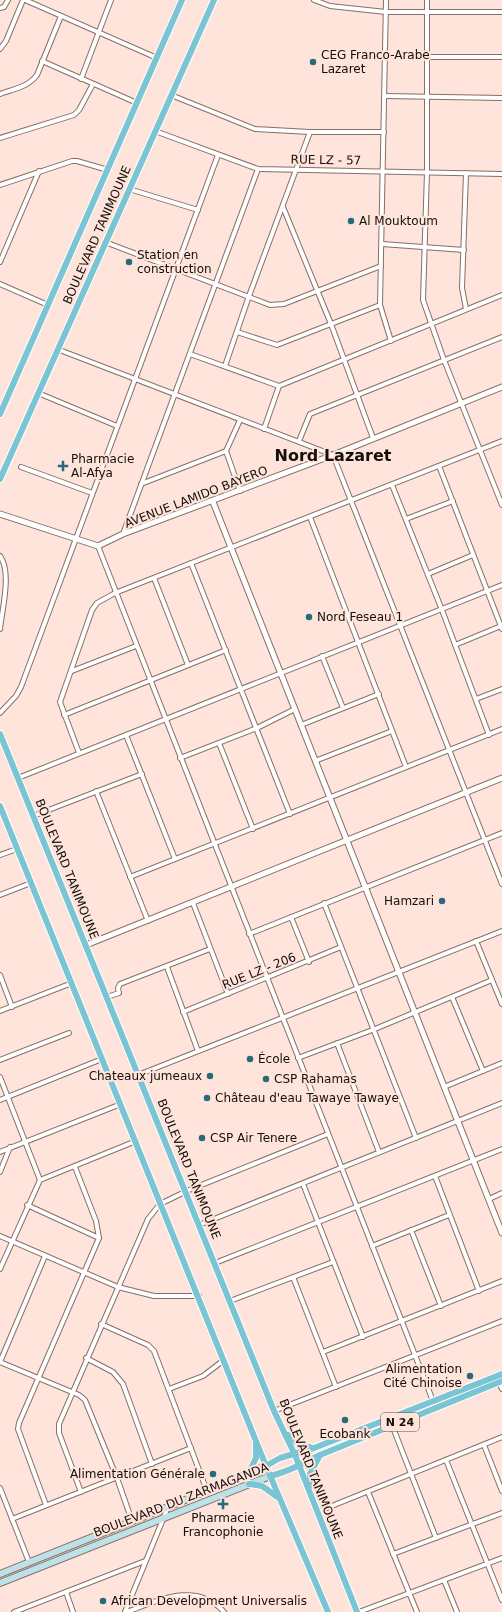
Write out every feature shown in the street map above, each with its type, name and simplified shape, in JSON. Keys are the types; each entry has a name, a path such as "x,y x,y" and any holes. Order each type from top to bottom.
{"main road":[{"name":"BOULEVARD TANIMOUNE","path":"0,414 109,170 182,0"},
{"name":"BOULEVARD TANIMOUNE","path":"0,479 214,0"},
{"name":"BOULEVARD TANIMOUNE","path":"0,734 274,1411 295,1454 358,1612"},
{"path":"0,806 225,1360 270,1476 328,1612"},
{"name":"BOULEVARD DU ZARMAGANDA","path":"0,1574 207,1491 266,1466 280,1458 314,1448 499,1375"},
{"name":"BOULEVARD DU ZARMAGANDA","path":"0,1583 249,1484 270,1476 288,1472 299,1464 320,1455 501,1382"},
{"path":"470,1386 473,1393"},
{"path":"284,1431 297,1443 314,1448"},
{"path":"248,1474 256,1458 256,1438"},
{"path":"309,1490 310,1474 320,1455"},
{"path":"249,1484 262,1486 280,1498"}],"street":[{"path":"0,8 4,7 8,0"},
{"path":"0,50 6,41 24,0 156,58"},
{"path":"81,79 100,33 111,0"},
{"path":"314,0 330,6 386,12 502,12"},
{"path":"386,0 380,304 391,341"},
{"path":"427,0 427,172 422,295 430,324 502,505"},
{"path":"0,94 29,84 36,75 61,16"},
{"path":"427,57 502,57"},
{"path":"42,61 137,103"},
{"path":"0,138 74,115 79,110 93,84"},
{"path":"171,95 249,127 310,132 384,132"},
{"path":"385,96 502,98"},
{"name":"RUE LZ - 57","path":"155,131 258,168 502,174"},
{"path":"225,366 248,296 283,207 310,132"},
{"path":"0,713 16,696 21,687 218,154"},
{"path":"0,185 39,171 77,161 109,170"},
{"path":"123,534 258,168"},
{"path":"0,262 39,171"},
{"path":"466,173 462,288 466,309"},
{"path":"129,189 198,210"},
{"path":"283,207 331,324 373,438"},
{"path":"105,242 270,305 278,305 380,266"},
{"path":"382,244 464,250"},
{"path":"0,284 48,305"},
{"path":"190,354 279,386 502,295"},
{"path":"237,332 277,344 380,304"},
{"path":"299,441 310,414 502,337"},
{"path":"57,349 174,396 299,441 333,455 502,884"},
{"path":"264,429 279,386"},
{"name":"AVENUE LAMIDO BAYERO","path":"98,546 123,534 213,502 502,387"},
{"path":"38,393 117,426"},
{"path":"240,420 226,451 240,491"},
{"path":"79,753 60,702 92,610 97,604 115,593 502,441"},
{"path":"141,484 226,451"},
{"path":"439,466 488,590 501,628 455,645"},
{"path":"21,467 92,493"},
{"path":"392,485 442,610 489,735"},
{"path":"406,519 453,501"},
{"path":"213,502 502,1233"},
{"path":"0,514 98,546 115,593 433,1401"},
{"path":"310,517 406,767"},
{"path":"428,574 473,555"},
{"path":"0,556 4,562 6,577 0,629"},
{"path":"191,563 290,814"},
{"path":"154,578 188,665"},
{"path":"18,778 502,585"},
{"path":"72,671 136,646"},
{"path":"64,715 226,650"},
{"path":"322,656 343,708"},
{"path":"476,699 502,689"},
{"path":"301,725 379,694"},
{"path":"180,758 257,728 295,709"},
{"path":"130,877 502,729"},
{"path":"316,761 392,731"},
{"path":"126,735 175,859"},
{"path":"219,744 253,828"},
{"path":"33,816 142,774"},
{"path":"86,945 502,778"},
{"path":"96,791 148,921"},
{"path":"249,934 502,833"},
{"path":"0,855 18,849"},
{"path":"0,895 31,883"},
{"path":"193,903 228,994"},
{"path":"324,903 416,1138"},
{"path":"291,917 309,962"},
{"path":"138,1075 502,931"},
{"path":"476,941 502,1004"},
{"name":"RUE LZ - 206","path":"183,1012 309,962 341,947"},
{"path":"107,997 118,993 120,984 210,949"},
{"path":"166,967 198,1051"},
{"path":"0,975 12,1007"},
{"path":"298,1058 374,1029 414,1011 492,980"},
{"path":"0,1011 72,983"},
{"path":"452,997 482,1071"},
{"path":"0,1060 69,1033"},
{"path":"337,1043 379,1152"},
{"path":"0,1100 102,1058"},
{"path":"444,1087 502,1064"},
{"path":"0,1077 40,1180"},
{"path":"0,1152 121,1104"},
{"path":"199,1225 502,1104"},
{"path":"81,1492 58,1428 86,1358 144,1228 153,1212 161,1203 185,1191 328,1134"},
{"path":"0,1269 40,1180 136,1141"},
{"path":"0,1172 10,1148"},
{"path":"215,1263 502,1149"},
{"path":"46,1505 18,1429 37,1378 99,1238 96,1220 74,1167"},
{"path":"435,1176 479,1291"},
{"path":"303,1184 363,1337"},
{"path":"489,1199 502,1194"},
{"path":"28,1205 99,1238"},
{"path":"372,1246 449,1215"},
{"path":"411,1230 441,1306"},
{"path":"0,1236 118,1286 154,1296 199,1296"},
{"path":"45,1256 0,1362 79,1395 85,1400 117,1478 132,1521"},
{"path":"230,1300 333,1262"},
{"path":"293,1276 336,1387"},
{"path":"323,1352 502,1281"},
{"path":"274,1411 502,1321"},
{"path":"102,1324 151,1347 169,1389 207,1491"},
{"path":"86,1358 113,1372 121,1380 152,1464"},
{"path":"169,1389 203,1376 225,1360"},
{"path":"499,1375 502,1390"},
{"path":"392,1425 436,1538"},
{"path":"317,1512 502,1438"},
{"path":"484,1445 502,1492"},
{"path":"12,1519 191,1448"},
{"path":"446,1460 502,1600"},
{"path":"0,1488 29,1562"},
{"path":"368,1492 416,1612"},
{"path":"126,1612 145,1561 168,1507"},
{"path":"393,1554 502,1513"},
{"path":"358,1612 502,1558"},
{"path":"14,1612 145,1561"},
{"path":"444,1580 457,1612"},
{"path":"66,1592 74,1612"},
{"path":"126,1612 154,1602 188,1594 209,1600 224,1612"}],"place":[{"name":"CEG Franco-Arabe Lazaret","path":"313,62"},
{"name":"Al Mouktoum","path":"351,221"},
{"name":"Station en construction","path":"129,262"},
{"name":"Pharmacie Al-Afya","path":"63,466"},
{"name":"Nord Feseau 1","path":"309,617"},
{"name":"Hamzari","path":"442,901"},
{"name":"École","path":"250,1059"},
{"name":"Chateaux jumeaux","path":"210,1076"},
{"name":"CSP Rahamas","path":"266,1079"},
{"name":"Château d'eau Tawaye Tawaye","path":"207,1098"},
{"name":"CSP Air Tenere","path":"202,1138"},
{"name":"Alimentation Cité Chinoise","path":"470,1376"},
{"name":"Ecobank","path":"345,1420"},
{"name":"Alimentation Générale","path":"213,1474"},
{"name":"Pharmacie Francophonie","path":"223,1504"},
{"name":"African Development Universalis","path":"103,1601"}],"district":[{"name":"Nord Lazaret","path":"333,455"}]}
